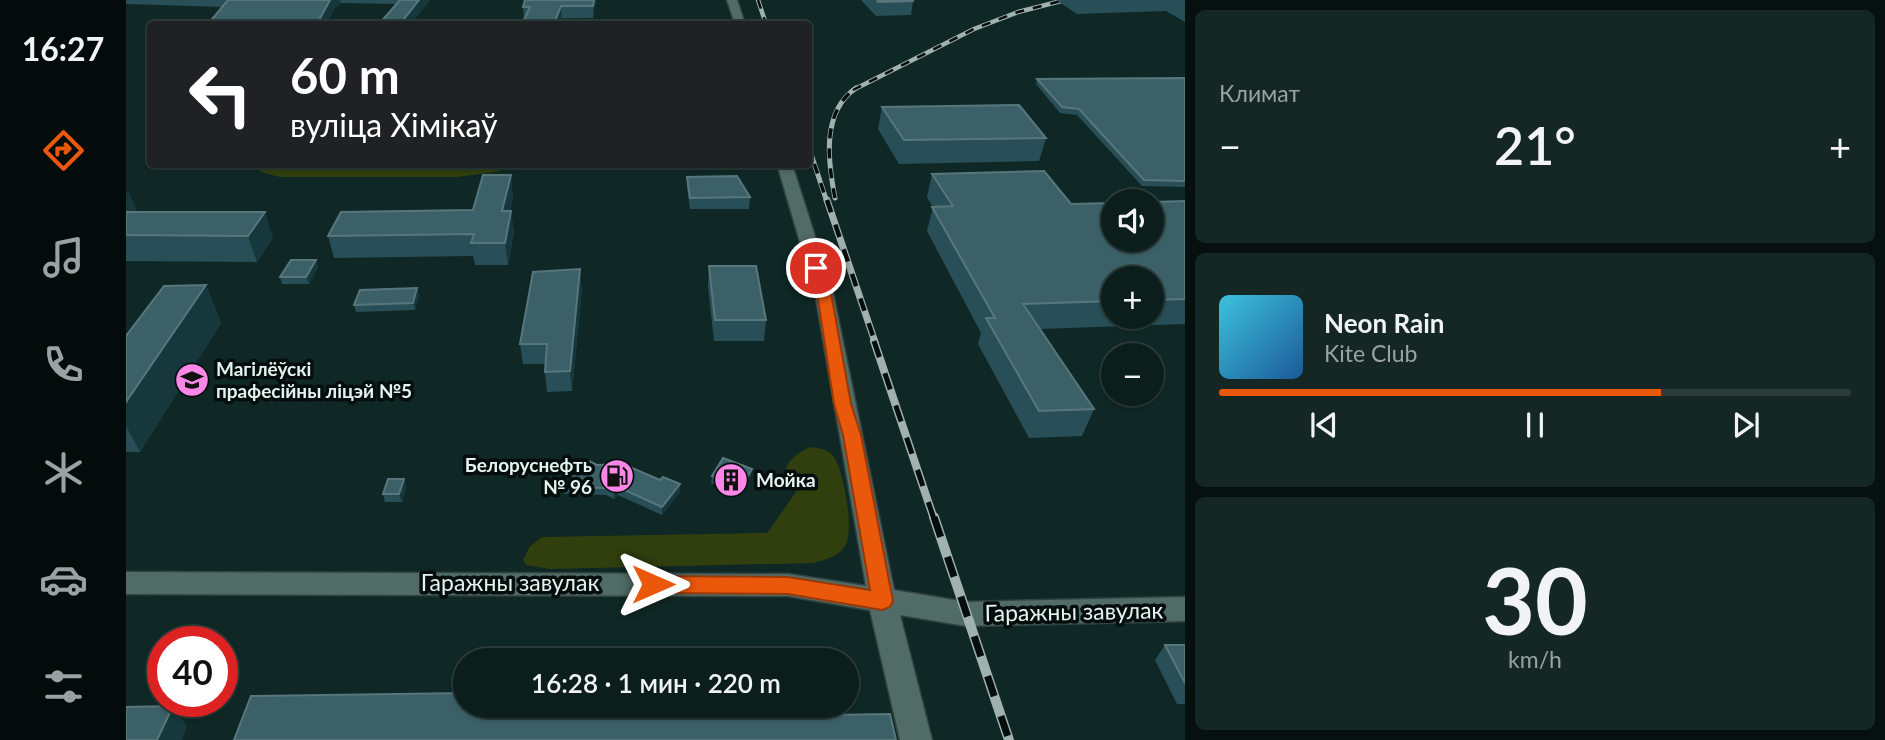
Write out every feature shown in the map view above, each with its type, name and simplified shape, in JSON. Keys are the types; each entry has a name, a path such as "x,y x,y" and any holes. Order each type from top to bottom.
{"street":[{"path":"732,0 739,21"},
{"path":"785,168 824,293 882,601 916,740"},
{"name":"Гаражны завулак","path":"126,583 788,585 966,614 1185,609"}],"green space":[{"path":"255,168 506,168 457,177 280,177"},
{"path":"810,447 832,454 838,464 847,500 849,526 846,544 840,552 827,559 813,563 550,569 526,565 523,560 530,546 542,537 767,533 796,492 787,478 787,466 795,456"}],"building":[{"path":"228,0 330,0 319,20 210,21"},
{"path":"400,0 419,0 402,21 382,21"},
{"path":"525,0 594,0 593,6 561,6 555,21 523,21 530,7 523,7"},
{"path":"877,0 913,0 913,1 878,2"},
{"path":"1185,78 1185,181 1144,180 1079,109 1062,107 1037,79"},
{"path":"1019,105 1046,138 904,140 882,107"},
{"path":"1044,171 1071,204 1101,203 1101,252 1164,252 1164,202 1185,201 1185,299 1164,300 1164,266 1101,266 1101,301 1023,304 1094,409 1039,411 986,318 995,318 932,207 953,206 932,174"},
{"path":"483,175 511,175 502,211 511,211 505,243 471,243 474,234 328,236 341,212 473,210"},
{"path":"737,176 750,197 690,198 687,177"},
{"path":"126,212 265,212 248,236 126,235"},
{"path":"291,260 316,260 306,277 280,277"},
{"path":"709,266 756,266 766,320 715,320"},
{"path":"580,269 570,371 545,372 547,344 520,344 533,272"},
{"path":"206,285 126,402 126,336 164,286"},
{"path":"417,288 413,303 354,305 360,290"},
{"name":"Мойка","path":"723,458 752,469 741,487 712,476"},
{"path":"589,461 597,465 623,464 660,480 663,477 680,484 662,507 618,487 614,492 605,488 564,487"},
{"path":"388,479 404,479 399,494 383,494"},
{"path":"1165,645 1185,645 1185,683"},
{"path":"453,693 453,718 859,718 859,715 890,714 896,740 234,740 251,696"},
{"path":"126,707 147,707 147,717 168,717 157,740 126,740"}],"railway":[{"path":"758,0 765,21"},
{"path":"855,89 974,29 1018,12 1065,0"},
{"path":"835,198 829,154 832,124 837,110 855,89"},
{"path":"812,157 827,202"},
{"path":"827,200 875,342"},
{"path":"874,341 934,519"},
{"path":"934,517 1009,740"}],"place":[{"name":"Магілёўскі прафесійны ліцэй №5","path":"192,380"},
{"name":"Белоруснефть № 96","path":"617,476"},
{"name":"Мойка","path":"731,480"}],"route":[{"path":"653,584 788,585 882,601 824,293 816,268"}]}
